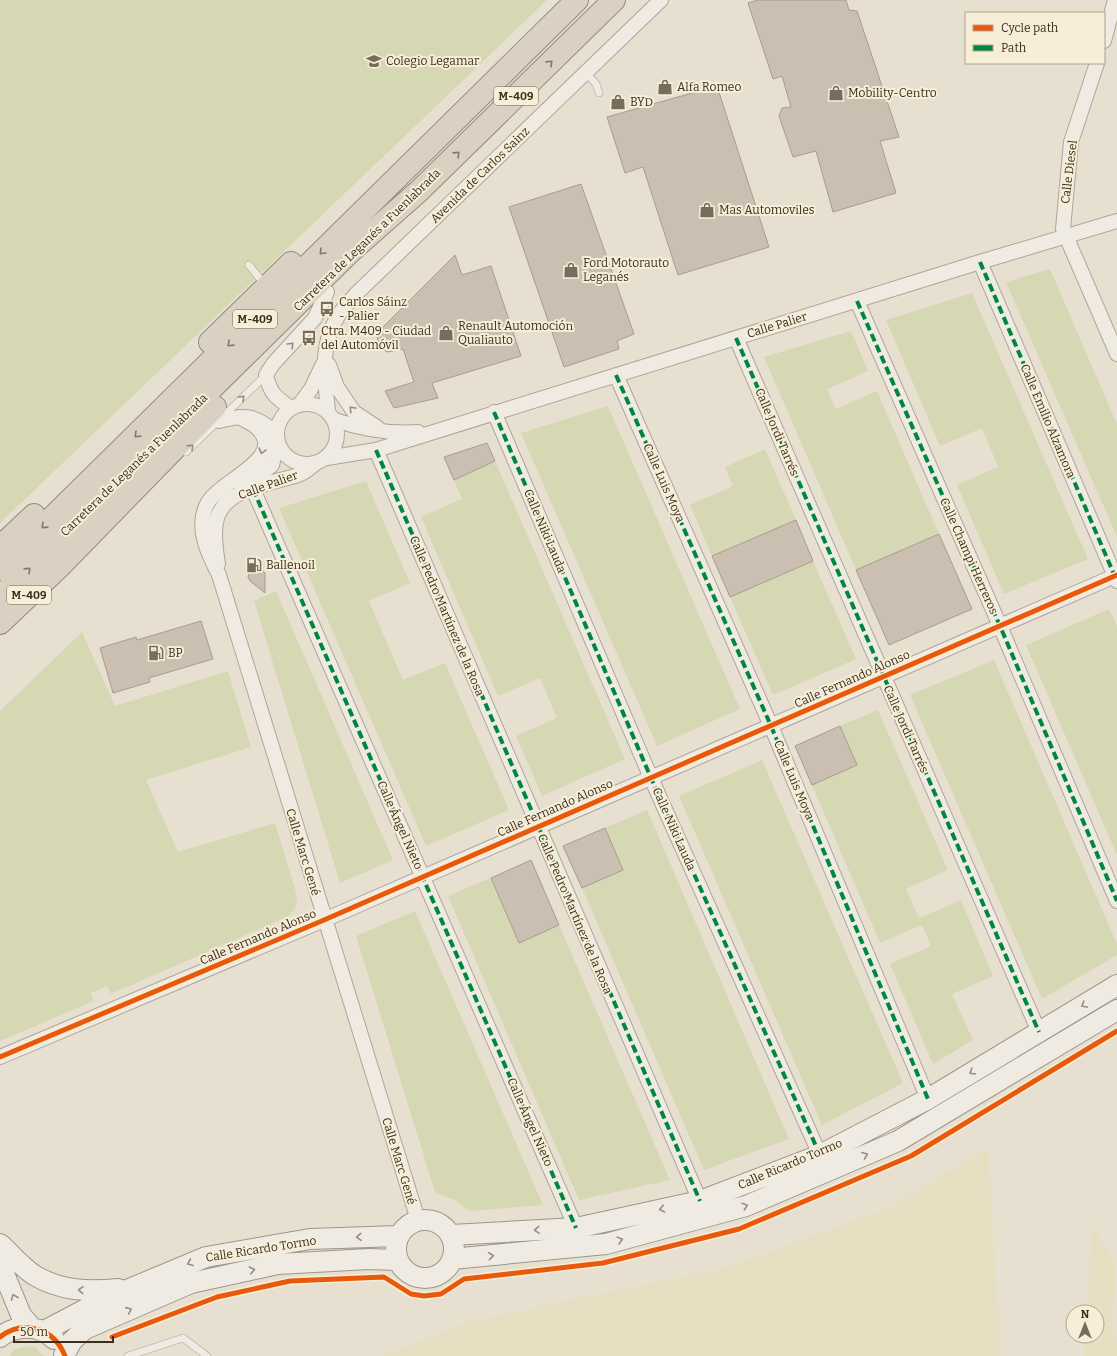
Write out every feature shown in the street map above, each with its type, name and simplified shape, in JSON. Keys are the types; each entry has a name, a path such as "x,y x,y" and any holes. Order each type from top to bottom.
{"highway":[{"name":"Carretera de Leganés a Fuenlabrada","path":"0,569 577,0"},
{"name":"Carretera de Leganés a Fuenlabrada","path":"0,597 350,252 419,191 614,0"},
{"name":"M-409","path":"0,547 266,286 444,117 509,67"},
{"name":"M-409","path":"0,624 59,567 392,226 419,191"}],"street":[{"name":"Avenida de Carlos Sainz","path":"295,406 312,389 324,359 332,330 339,315 356,294 586,74 661,0"},
{"path":"1105,37 1114,0"},
{"name":"Calle Diesel","path":"1097,64 1071,142 1063,229 1117,354"},
{"name":"Calle Palier","path":"218,574 215,536 217,518 225,505 235,496 300,474 322,460 376,450 494,412 1117,221"},
{"name":"Calle Emilio Alzamora","path":"980,262 1116,577"},
{"path":"295,406 279,400 270,389 266,375 273,364 315,318 327,292"},
{"name":"Calle Champi Herreros","path":"857,301 1000,626 1117,901"},
{"name":"Calle Jordi Tarrés","path":"736,338 1039,1032"},
{"name":"Avenida de Carlos Sainz","path":"324,359 332,415"},
{"path":"324,359 337,387 354,412 384,431"},
{"name":"Calle Luis Moya","path":"616,375 771,726 928,1099"},
{"path":"219,421 239,417 253,417 262,421 277,437 282,451 289,458 297,462 307,464 322,460 334,450 338,440 338,430 332,415 320,406 309,403 295,406 284,415 279,423 277,437"},
{"name":"Calle Niki Lauda","path":"494,412 651,778 820,1155"},
{"name":"Calle Palier","path":"332,415 361,428 403,433 438,431"},
{"name":"Calle Palier","path":"218,574 202,534 202,518 207,504 216,492 229,481 252,467 260,458 264,450 264,437 257,428 239,417"},
{"name":"Calle Palier","path":"206,547 211,517 222,499 235,489 255,479 272,465 277,437"},
{"name":"Calle Pedro Martínez de la Rosa","path":"376,450 700,1201"},
{"name":"Calle Ángel Nieto","path":"253,489 576,1228"},
{"name":"Calle Marc Gené","path":"218,574 418,1220"},
{"name":"Calle Fernando Alonso","path":"0,1057 324,920 883,676 1116,577"},
{"name":"Calle Ricardo Tormo","path":"451,1235 576,1228 700,1201 820,1155 928,1099 1117,985"},
{"name":"Calle Ricardo Tormo","path":"452,1259 606,1244 746,1206 898,1141 1117,1010"},
{"path":"428,1219 437,1222 445,1227 451,1235 454,1243 452,1259 447,1268 440,1274 430,1278 420,1278 403,1268 397,1260 395,1252 398,1236 403,1228 418,1220 428,1219"},
{"name":"Calle Ricardo Tormo","path":"0,1337 7,1332 19,1328 37,1329 206,1256 310,1239 398,1236"},
{"path":"0,1244 34,1275 54,1285 77,1290 100,1290 134,1287"},
{"name":"Calle Ricardo Tormo","path":"64,1356 72,1341 85,1329 191,1283 278,1264 369,1259 397,1260"},
{"path":"0,1264 21,1315 37,1329 60,1345 64,1356"}],"lane":[{"path":"586,74 596,84 599,93"},
{"path":"249,264 266,286"},
{"path":"178,460 266,375"},
{"path":"59,567 99,538"},
{"path":"128,1356 183,1338 207,1356"}],"shaded area":[{"path":"988,1148 1001,1356 384,1356 465,1322 728,1267 887,1208"},
{"path":"1092,1223 1116,1265 1113,1335 1117,1342 1117,1356 1084,1356 1085,1344 1105,1344 1105,1304 1087,1304"}],"green space":[{"path":"0,0 547,0 0,523"},
{"path":"1050,269 1117,424 1117,537 1006,282"},
{"path":"972,293 1088,559 1004,594 957,485 998,467 982,428 940,446 886,320"},
{"path":"851,331 868,371 827,389 836,409 877,391 939,534 856,570 764,357"},
{"path":"608,406 740,709 657,746 521,433"},
{"path":"765,449 796,520 712,556 690,505 733,486 725,467"},
{"path":"495,461 625,759 542,796 516,736 557,718 540,678 498,696 421,517 462,499 454,480"},
{"path":"366,481 410,583 369,601 403,680 445,663 509,810 426,846 279,508"},
{"path":"813,561 856,659 773,695 730,597"},
{"path":"276,591 393,860 340,883 254,601"},
{"path":"1109,609 1117,626 1117,855 1026,645"},
{"path":"82,632 115,706 228,671 251,747 146,780 178,852 275,823 297,896 296,907 289,916 111,994 107,986 91,993 94,1001 0,1041 0,711"},
{"path":"994,660 1117,944 1117,955 1042,999 910,695"},
{"path":"878,710 948,870 906,889 919,918 961,900 993,976 952,994 973,1040 933,1064 890,964 931,946 922,925 880,943 812,785 857,765 840,726"},
{"path":"762,760 903,1083 822,1125 679,796"},
{"path":"647,810 789,1139 704,1170 582,888 623,870 605,828"},
{"path":"491,878 519,942 559,925 670,1180 579,1200 448,896"},
{"path":"415,911 543,1205 469,1211 455,1200 435,1192 356,936"},
{"path":"29,1346 36,1348 44,1356 9,1356 15,1349"}],"building":[{"name":"Mobility-Centro","path":"758,0 846,0 849,10 857,11 899,137 880,141 896,193 833,212 816,151 793,157 779,116 782,108 791,107 782,76 773,79 748,3"},
{"name":"Mas Automoviles","path":"717,86 769,247 678,275 643,167 625,173 607,117"},
{"name":"Ford Motorauto Leganés","path":"581,184 634,334 617,341 619,349 564,367 509,207"},
{"name":"Renault Automoción Qualiauto","path":"455,255 462,275 491,266 521,356 432,383 438,398 394,408 385,391 414,382 403,349 387,352 380,347 377,337 381,329"},
{"path":"487,443 495,461 454,480 444,457"},
{"path":"796,520 813,561 730,597 712,556"},
{"path":"939,534 972,609 889,645 856,570"},
{"path":"255,568 260,568 265,573 265,593 250,581 248,577 250,571"},
{"name":"BP","path":"201,621 213,659 149,678 150,682 113,693 100,648 136,637 137,640"},
{"path":"840,726 857,765 812,785 795,746"},
{"path":"605,828 623,870 582,888 563,846"},
{"path":"531,860 559,925 519,943 491,878"}],"marked path":[{"path":"980,262 1116,579"},
{"path":"857,301 1000,626 1117,901"},
{"path":"736,338 1039,1032"},
{"path":"616,375 771,726 928,1099"},
{"path":"494,412 651,778 820,1155"},
{"path":"376,450 700,1201"},
{"path":"253,489 576,1228"}],"cycle path":[{"path":"0,1057 324,920 1117,575"},
{"path":"112,1337 217,1297 290,1281 384,1277 411,1294 424,1296 441,1294 464,1279 603,1263 739,1229 911,1156 1117,1031"},
{"path":"0,1337 18,1328 37,1329 46,1333 53,1339 60,1346 65,1356"}],"place":[{"name":"Colegio Legamar","path":"374,61"},
{"name":"Alfa Romeo","path":"665,87"},
{"name":"Mobility-Centro","path":"836,93"},
{"name":"BYD","path":"618,102"},
{"name":"Mas Automoviles","path":"707,210"},
{"name":"Ford Motorauto Leganés","path":"571,270"},
{"name":"Carlos Sáinz - Palier","path":"327,309"},
{"name":"Renault Automoción Qualiauto","path":"446,333"},
{"name":"Ctra. M409 - Ciudad del Automóvil","path":"309,338"},
{"name":"Ballenoil","path":"254,565"},
{"name":"BP","path":"156,653"}]}
